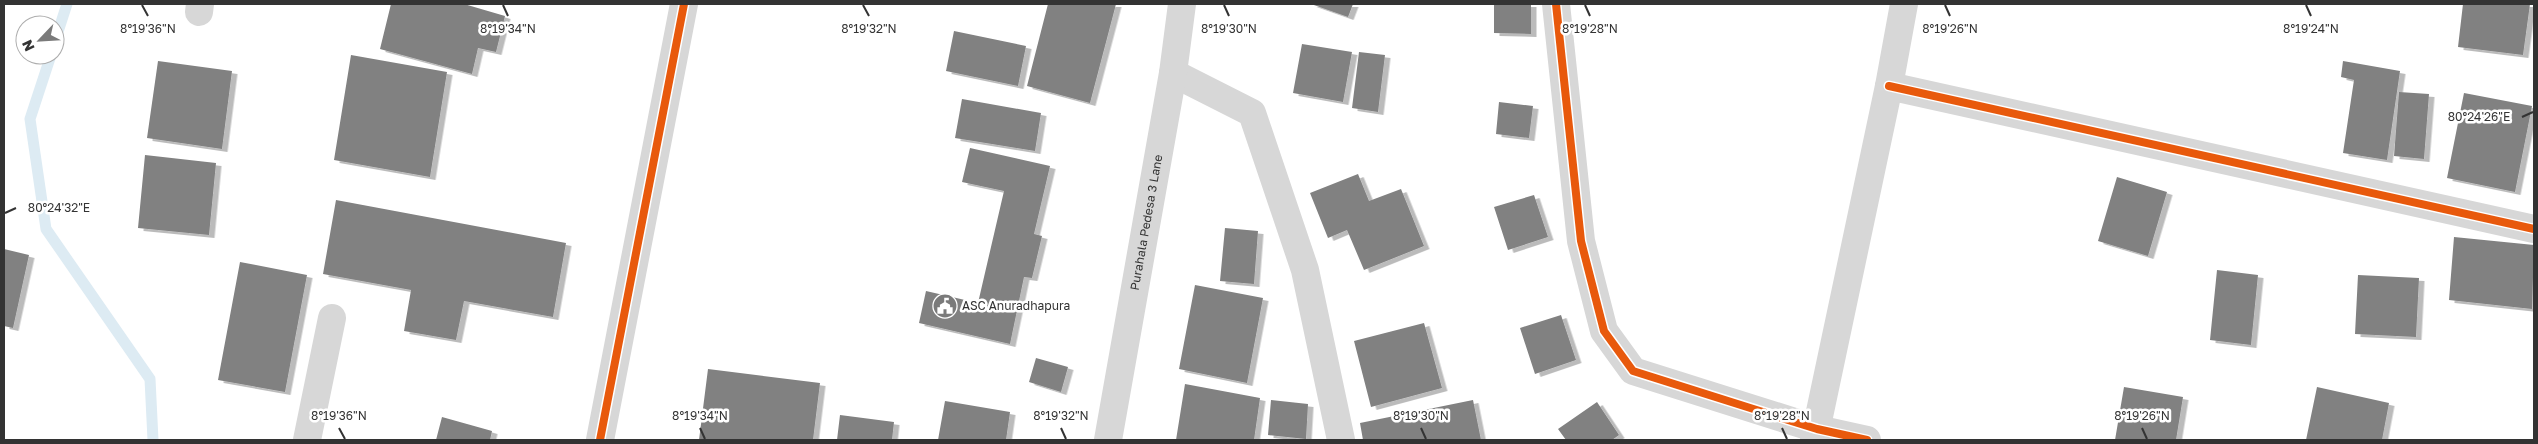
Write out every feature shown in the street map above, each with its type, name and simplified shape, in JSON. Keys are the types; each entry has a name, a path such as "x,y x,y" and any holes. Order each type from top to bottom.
{"street":[{"path":"600,440 684,4"},
{"name":"Purahala Pedesa 3 Lane","path":"1108,440 1173,73 1182,4"},
{"path":"1556,4 1581,241 1604,331 1633,370 1816,435 1867,440"},
{"path":"1816,435 1889,86 1904,4"},
{"path":"1173,73 1252,113 1305,270 1341,440"},
{"path":"1889,86 2534,229"},
{"path":"307,440 332,318"}],"building":[{"path":"391,4 464,4 505,16 496,52 478,48 472,74 380,49"},
{"path":"1048,4 1116,4 1090,103 1027,86"},
{"path":"1311,4 1353,4 1348,17"},
{"path":"1494,4 1531,4 1531,34 1494,33"},
{"path":"2463,4 2530,4 2523,55 2458,47"},
{"path":"954,31 1026,46 1018,86 946,71"},
{"path":"1302,44 1352,52 1343,102 1293,93"},
{"path":"1359,52 1385,55 1378,112 1352,108"},
{"path":"351,55 447,72 430,177 334,160"},
{"path":"158,61 232,71 222,149 147,138"},
{"path":"2343,61 2400,71 2387,160 2343,153 2354,80 2341,77"},
{"path":"2399,92 2429,94 2424,159 2394,156"},
{"path":"2464,93 2532,106 2515,192 2447,178"},
{"path":"962,99 1041,113 1035,151 955,138"},
{"path":"1499,102 1533,106 1529,138 1496,134"},
{"path":"970,148 1050,166 1034,234 1042,236 1032,278 1024,277 1010,344 919,323 926,291 978,303 1004,191 962,182"},
{"path":"145,155 216,163 209,235 138,228"},
{"path":"1358,174 1369,201 1401,189 1424,246 1364,270 1347,230 1328,238 1310,193"},
{"path":"2117,177 2167,192 2148,256 2098,241"},
{"path":"1534,195 1548,237 1508,250 1494,207"},
{"path":"336,200 566,243 553,317 464,301 456,340 404,331 411,290 323,274"},
{"path":"1225,228 1258,231 1254,284 1220,281"},
{"path":"2454,237 2534,245 2532,309 2449,300"},
{"path":"4,249 29,255 13,328 4,326"},
{"path":"240,262 307,275 285,392 218,380"},
{"path":"2217,270 2258,275 2251,345 2210,340"},
{"path":"2358,275 2419,278 2416,337 2355,334"},
{"path":"1195,285 1263,298 1247,383 1179,369"},
{"path":"1561,315 1576,360 1535,374 1520,328"},
{"path":"1424,323 1442,388 1371,407 1354,341"},
{"path":"1036,358 1068,367 1061,392 1029,382"},
{"path":"708,369 820,383 813,440 699,440"},
{"path":"1185,384 1260,398 1254,440 1176,440"},
{"path":"2124,387 2183,397 2176,440 2115,440"},
{"path":"2317,387 2389,403 2382,440 2306,440"},
{"path":"1271,400 1308,404 1306,439 1268,435"},
{"path":"1473,400 1481,440 1363,440 1360,423"},
{"path":"945,401 1010,412 1006,440 938,440"},
{"path":"1597,402 1619,435 1612,440 1566,440 1558,429"},
{"path":"840,415 894,422 892,440 837,440"},
{"path":"442,417 492,431 490,440 436,440"}],"waterway":[{"path":"63,15 67,4"},
{"path":"48,65 30,119 46,229 150,379 153,440"}],"cycle path":[{"path":"600,440 684,4"},
{"path":"1556,4 1581,241 1604,331 1633,371 1817,429 1867,440"},
{"path":"1889,86 2534,229"}],"place":[{"name":"ASC Anuradhapura","path":"945,306"}]}
